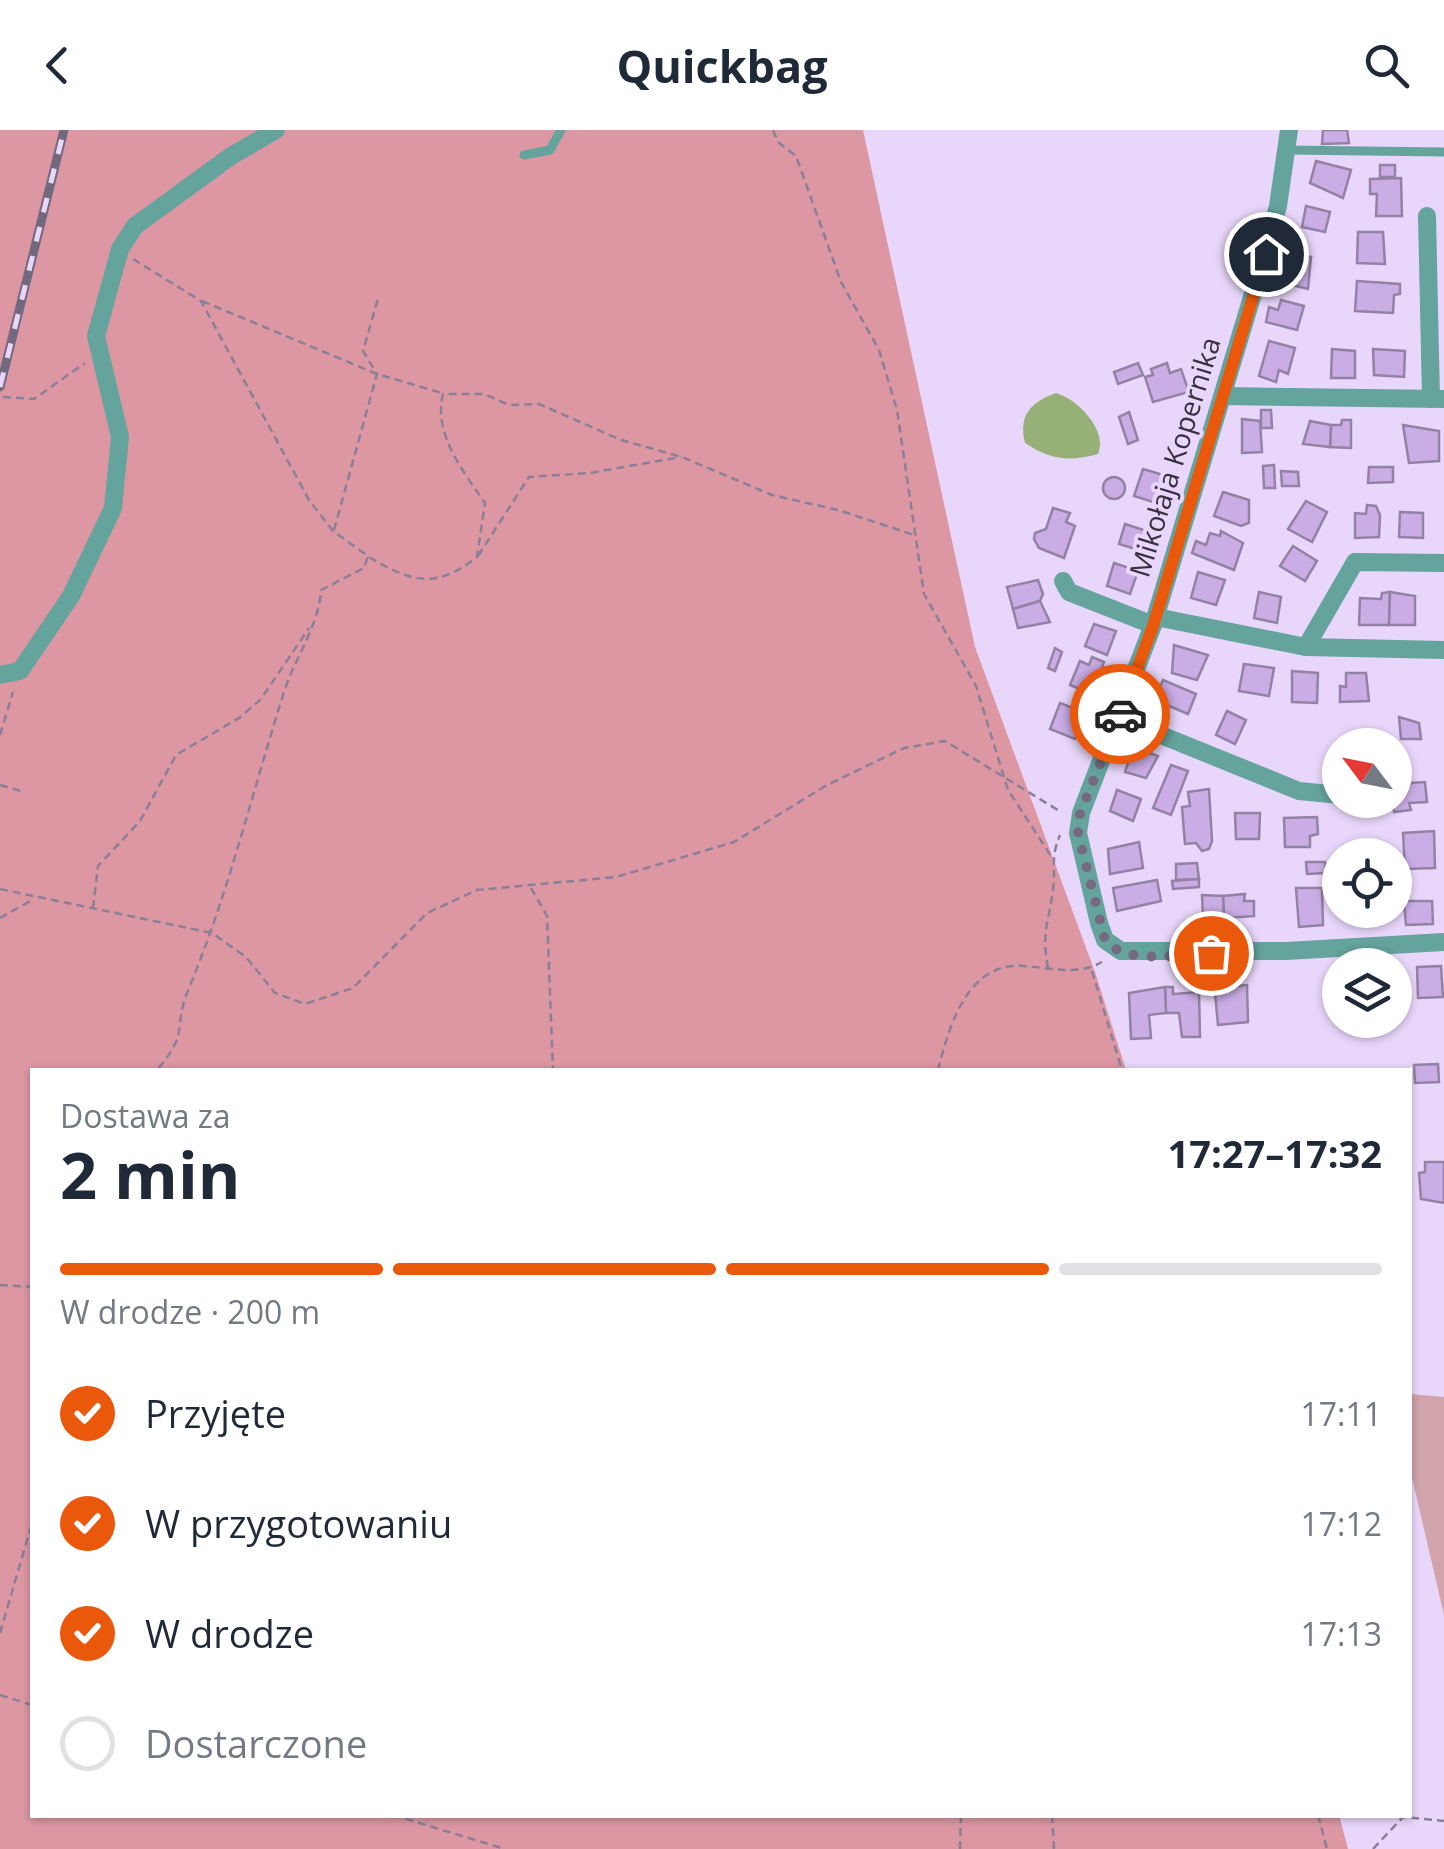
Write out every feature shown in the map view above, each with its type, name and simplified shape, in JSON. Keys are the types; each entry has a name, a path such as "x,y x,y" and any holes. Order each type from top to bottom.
{"street":[{"path":"0,675 20,671 71,596 113,508 120,437 96,336 120,249 135,226 231,156 276,130"},
{"name":"Mikołaja Kopernika","path":"1128,953 1105,940 1075,814 1119,718 1154,621 1278,206 1289,130"},
{"path":"1223,396 1437,399 1427,216"},
{"path":"1306,648 1355,562 1444,563"},
{"name":"Mikołaja Kopernika","path":"1063,581 1068,592 1154,621"},
{"path":"1154,621 1306,648 1444,650"},
{"path":"1119,718 1299,791 1322,793"},
{"path":"1128,953 1444,942"}],"lane":[{"path":"524,155 550,150 561,130"},
{"path":"1287,150 1444,152"}],"path":[{"path":"772,130 778,142 796,156 841,282 878,350 897,410 924,594 976,686 1004,778 1051,856 1054,887 1042,937 1048,969"},
{"path":"120,249 201,301 378,374 443,394 484,394 509,405 539,404 621,440 682,457 772,495 838,510 914,535"},
{"path":"378,374 362,351 379,296"},
{"path":"201,301 308,500 334,532 402,576 450,578 478,557 529,477 590,473 682,457"},
{"path":"334,532 378,374"},
{"path":"4,397 34,399 73,376"},
{"path":"443,394 438,412 453,456 484,503 478,557"},
{"path":"92,908 98,866 140,821 176,755 239,718 261,699 320,614 326,584 364,568 368,556"},
{"path":"159,1068 180,1044 184,1000 212,933 285,690 312,622"},
{"path":"0,735 20,671"},
{"path":"0,889 212,933 246,957 275,993 305,1004 353,988 426,913 477,890 616,877 734,842 826,785 904,748 944,741 1050,808 1075,814 1051,856"},
{"path":"0,785 24,792"},
{"path":"530,887 547,916 553,1068"},
{"path":"0,918 36,898"},
{"path":"938,1068 948,1030 968,992 996,970 1020,965 1091,968 1128,953"},
{"path":"1091,968 1121,1068"},
{"path":"0,1285 30,1286"},
{"path":"0,1634 30,1530"},
{"path":"0,1695 30,1704"},
{"path":"403,1818 505,1849"},
{"path":"960,1849 961,1818"},
{"path":"1052,1818 1054,1849"},
{"path":"1319,1818 1326,1849"},
{"path":"1373,1849 1403,1818"},
{"path":"1412,1818 1444,1821"}],"shaded area":[{"path":"0,130 863,130 975,647 1095,972 1125,1068 30,1068 30,1818 1340,1818 1348,1849 0,1849"},
{"path":"1056,393 1089,417 1099,436 1098,454 1060,458 1025,443 1023,425 1028,411"},
{"path":"1412,1394 1444,1397 1444,1615 1412,1478"}],"building":[{"path":"1323,130 1347,130 1349,143 1322,144"},
{"path":"1316,161 1351,170 1343,198 1310,183"},
{"path":"1380,165 1395,165 1395,177 1380,177"},
{"path":"1401,178 1402,216 1376,216 1377,194 1370,194 1370,179"},
{"path":"1306,206 1330,212 1325,232 1302,227"},
{"path":"1358,232 1383,232 1385,264 1357,263"},
{"path":"1289,252 1311,257 1308,289 1288,284 1289,268 1285,267"},
{"path":"1357,281 1400,284 1400,294 1394,295 1393,313 1355,311"},
{"path":"1281,300 1304,306 1297,330 1266,322 1269,307 1278,310"},
{"path":"1269,341 1295,348 1288,374 1279,370 1276,382 1259,376"},
{"path":"1332,349 1355,351 1355,378 1331,378"},
{"path":"1373,349 1405,351 1404,377 1374,375"},
{"path":"1138,363 1143,375 1118,384 1114,372"},
{"path":"1167,363 1170,373 1181,369 1189,392 1153,402 1145,377 1153,375 1151,369"},
{"path":"1261,410 1271,410 1272,428 1261,428"},
{"path":"1129,412 1138,440 1128,444 1119,417"},
{"path":"1242,419 1260,421 1262,452 1242,453"},
{"path":"1342,420 1351,420 1351,448 1330,447 1331,425 1341,425"},
{"path":"1310,421 1331,425 1330,447 1303,444"},
{"path":"1403,425 1439,431 1439,461 1409,463"},
{"path":"1274,465 1275,488 1264,488 1263,466"},
{"path":"1369,467 1393,467 1393,482 1368,483"},
{"path":"1143,469 1167,476 1159,504 1134,496"},
{"path":"1281,471 1298,472 1299,486 1282,486"},
{"path":"1114,477 1122,480 1122,496 1114,499 1106,496 1103,488 1106,480"},
{"path":"1223,492 1249,500 1249,523 1241,526 1214,516"},
{"path":"1306,501 1327,512 1312,542 1288,529"},
{"path":"1367,505 1376,506 1380,515 1379,537 1355,538 1355,513 1366,514"},
{"path":"1053,508 1070,513 1066,522 1075,526 1064,558 1039,548 1034,539 1035,533 1046,529"},
{"path":"1400,512 1423,513 1423,538 1399,537"},
{"path":"1125,524 1150,532 1147,542 1157,545 1154,555 1119,544"},
{"path":"1221,531 1243,543 1234,570 1192,553 1196,541 1206,545 1210,533 1220,536"},
{"path":"1293,546 1317,561 1305,581 1280,566"},
{"path":"1114,563 1138,571 1130,594 1107,586"},
{"path":"1198,572 1225,580 1216,605 1191,598"},
{"path":"1038,580 1043,594 1040,601 1013,609 1007,587"},
{"path":"1259,592 1281,597 1277,623 1254,618"},
{"path":"1390,592 1389,625 1359,625 1360,598 1381,599 1382,593"},
{"path":"1390,592 1415,596 1415,625 1389,625"},
{"path":"1040,601 1050,622 1018,628 1013,609"},
{"path":"1094,624 1116,631 1107,655 1085,646"},
{"path":"1174,645 1208,655 1197,680 1172,673"},
{"path":"1055,648 1062,652 1055,671 1048,668"},
{"path":"1092,657 1104,662 1092,694 1070,685 1080,661 1089,665"},
{"path":"1244,664 1274,668 1269,696 1239,691"},
{"path":"1292,671 1318,673 1317,703 1292,702"},
{"path":"1346,673 1366,673 1369,701 1340,702 1340,686 1346,687"},
{"path":"1163,680 1196,694 1188,714 1155,700"},
{"path":"1060,703 1086,713 1075,739 1050,729"},
{"path":"1227,711 1246,720 1235,744 1216,735"},
{"path":"1399,717 1419,723 1421,739 1412,739 1412,728 1400,728"},
{"path":"1133,747 1158,756 1146,778 1125,772"},
{"path":"1171,765 1188,771 1171,815 1153,808"},
{"path":"1425,782 1427,802 1412,803 1412,783"},
{"path":"1209,789 1212,841 1209,849 1202,851 1196,843 1185,844 1182,807 1190,806 1188,792"},
{"path":"1117,790 1141,799 1133,821 1110,811"},
{"path":"1235,813 1260,813 1259,839 1236,839"},
{"path":"1317,817 1318,834 1310,836 1310,847 1285,847 1284,818"},
{"path":"1434,831 1435,868 1412,869 1412,838 1403,838 1403,833"},
{"path":"1139,842 1143,868 1110,874 1108,849"},
{"path":"1306,862 1322,862 1322,873 1307,874"},
{"path":"1197,863 1199,879 1176,880 1176,864"},
{"path":"1199,879 1199,887 1173,889 1172,881"},
{"path":"1157,880 1161,901 1117,911 1113,888"},
{"path":"1296,888 1322,888 1322,925 1299,927"},
{"path":"1245,894 1244,901 1254,901 1254,916 1224,918 1223,896"},
{"path":"1202,895 1223,896 1224,918 1203,918"},
{"path":"1412,901 1432,901 1433,924 1412,925"},
{"path":"1441,966 1443,997 1418,998 1417,967"},
{"path":"1226,979 1236,979 1236,986 1247,985 1248,1022 1218,1025 1214,982 1224,982 1226,986"},
{"path":"1165,987 1173,987 1173,994 1199,992 1200,1037 1182,1037 1179,1013 1166,1013"},
{"path":"1165,987 1166,1013 1149,1015 1151,1038 1131,1039 1129,993"},
{"path":"1438,1064 1439,1082 1415,1083 1414,1065"},
{"path":"1425,1162 1444,1162 1444,1203 1421,1199 1419,1173 1425,1172"}],"railway":[{"path":"0,387 64,130"}],"way so far":[{"path":"1120,714 1080,814 1078,833 1105,940 1121,952 1136,955 1211,953"}],"route":[{"path":"1120,714 1153,626 1266,254"}]}
